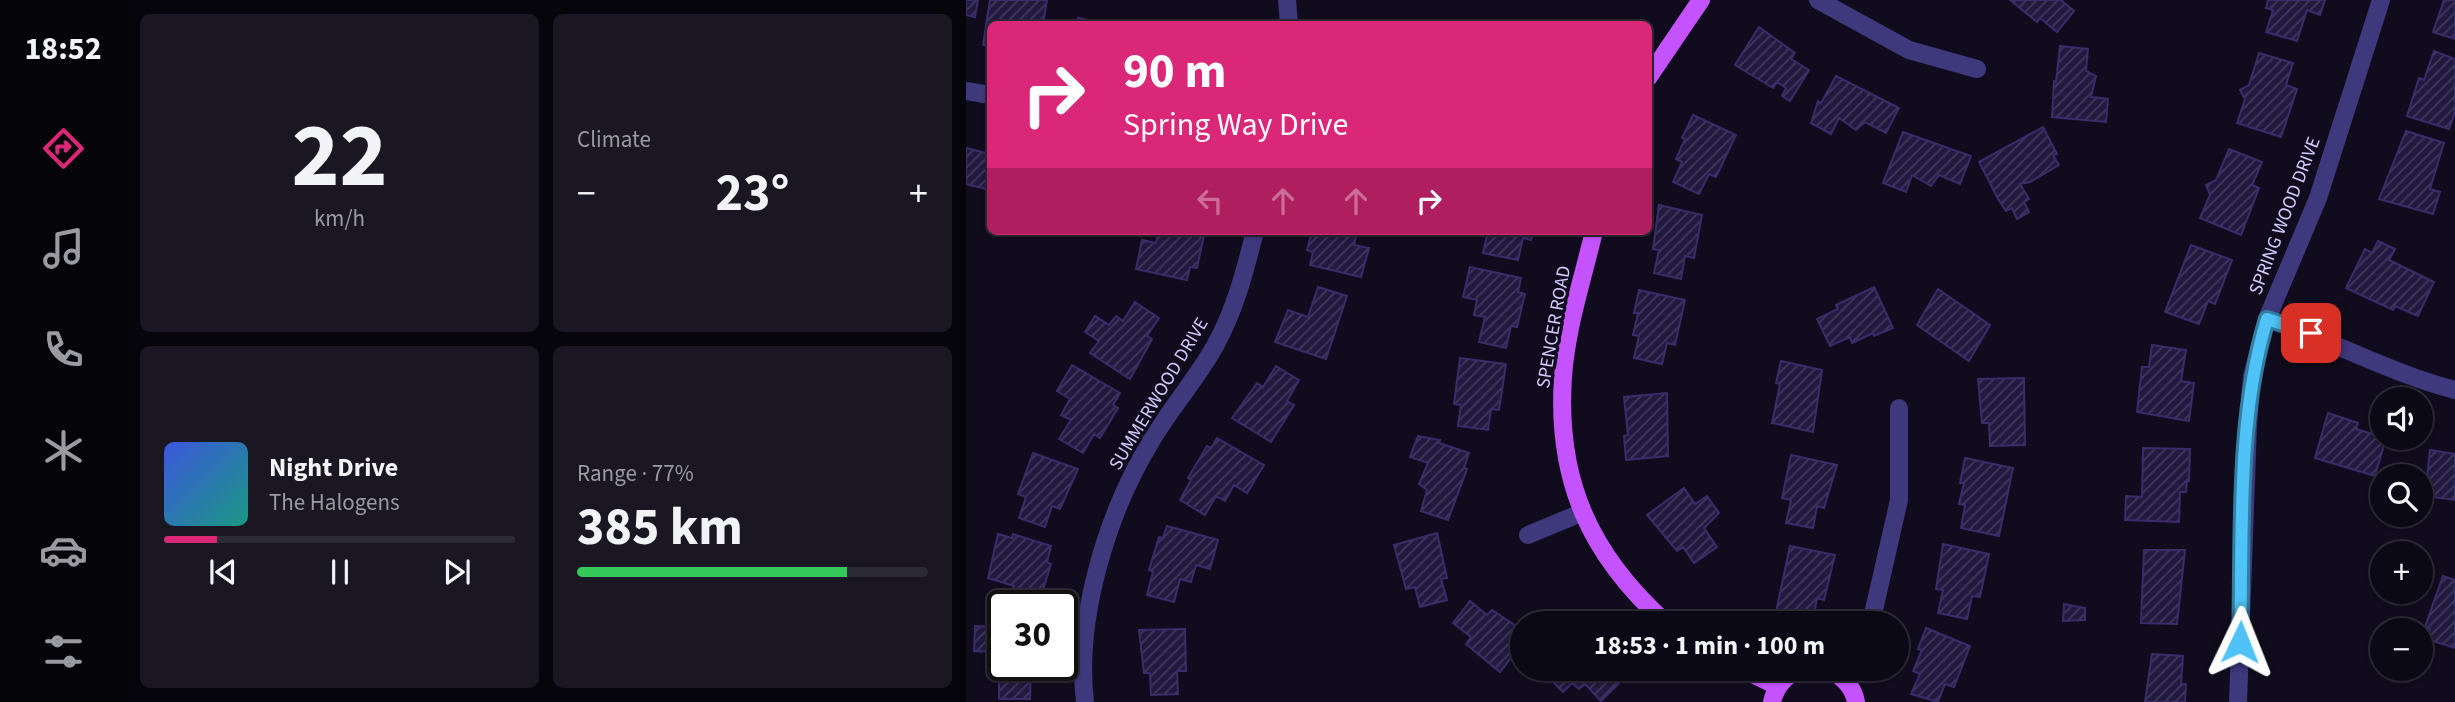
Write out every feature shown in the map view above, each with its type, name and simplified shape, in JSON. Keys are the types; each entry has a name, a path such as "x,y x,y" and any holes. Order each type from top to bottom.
{"main road":[{"path":"1652,72 1701,0"},
{"name":"SPENCER ROAD","path":"1593,235 1563,375 1566,451 1581,513 1616,570 1637,597 1653,611"},
{"path":"1757,681 1774,694"},
{"path":"1846,681 1856,702"}],"street":[{"path":"1287,0 1289,21"},
{"path":"1818,0 1909,50 1977,69"},
{"name":"SPRING WOOD DRIVE","path":"2238,702 2252,376 2267,319 2318,198 2381,0"},
{"path":"966,91 987,94"},
{"name":"SUMMERWOOD DRIVE","path":"1085,702 1084,640 1109,533 1128,483 1150,442 1214,348 1233,310 1254,235"},
{"path":"2267,319 2311,333 2417,380 2455,390"},
{"path":"1874,611 1899,500 1899,408"},
{"path":"1528,535 1581,513"}],"building":[{"path":"966,0 978,0 975,17 966,15"},
{"path":"990,0 1047,0 1044,21 987,21 987,46 983,45"},
{"path":"2010,0 2061,0 2074,11 2057,32 2040,18 2037,22"},
{"path":"2268,0 2325,0 2320,15 2307,10 2297,41 2266,32 2273,10 2266,8"},
{"path":"2444,0 2455,0 2455,39 2433,32"},
{"path":"1759,27 1795,53 1791,59 1809,70 1790,101 1782,96 1786,88 1777,82 1773,88 1735,65"},
{"path":"2060,46 2088,49 2086,71 2096,76 2091,97 2108,99 2106,122 2052,117"},
{"path":"2434,51 2455,59 2455,112 2449,129 2407,116 2419,78 2424,80"},
{"path":"2259,53 2293,63 2286,85 2297,89 2281,137 2237,123 2245,99 2240,90 2249,85"},
{"path":"1836,76 1899,108 1886,133 1865,122 1856,130 1839,118 1831,134 1811,123 1818,101 1821,103"},
{"path":"1693,115 1736,135 1716,177 1709,174 1699,194 1673,182 1682,162 1676,159 1685,139 1682,138"},
{"path":"2043,127 2057,154 2053,155 2059,165 2030,182 2020,184 2029,199 2024,202 2029,212 2017,219 2012,208 2006,211 1998,199 1979,162"},
{"path":"2406,131 2444,143 2430,189 2440,192 2433,214 2379,199"},
{"path":"1903,132 1971,156 1960,184 1939,175 1931,186 1912,175 1906,192 1883,183"},
{"path":"966,148 987,153 987,189 966,184"},
{"path":"2229,149 2262,162 2252,185 2259,188 2241,235 2200,218 2210,195 2206,185 2216,180"},
{"path":"1659,205 1702,215 1694,258 1685,256 1681,279 1654,273 1659,250 1653,249"},
{"path":"1158,235 1204,235 1197,268 1190,267 1187,280 1136,269 1142,240 1156,243"},
{"path":"1311,235 1356,235 1354,245 1369,248 1361,277 1310,265 1313,252 1307,250"},
{"path":"1487,235 1532,235 1531,240 1523,238 1518,260 1483,253"},
{"path":"2378,241 2395,249 2389,260 2434,282 2418,316 2395,306 2393,310 2346,288 2365,249 2372,253"},
{"path":"2191,245 2232,260 2215,304 2208,301 2199,324 2165,312"},
{"path":"1470,267 1521,278 1518,292 1525,294 1517,327 1511,326 1506,348 1479,342 1485,317 1474,315 1477,300 1463,297"},
{"path":"1318,287 1347,296 1326,359 1275,342 1288,310 1308,317"},
{"path":"1874,287 1893,328 1874,336 1873,333 1852,343 1850,337 1830,346 1817,319 1838,309 1836,305"},
{"path":"1938,289 1990,325 1969,361 1917,325"},
{"path":"1639,290 1685,300 1675,345 1667,343 1662,364 1634,358 1639,336 1633,335"},
{"path":"1135,302 1159,318 1147,336 1152,339 1130,379 1090,353 1099,341 1085,332 1095,316 1109,325 1116,316 1123,321"},
{"path":"2152,345 2186,350 2181,381 2194,383 2189,421 2137,412 2142,367 2149,367"},
{"path":"1460,358 1506,364 1499,410 1491,409 1488,430 1458,426 1461,405 1454,404"},
{"path":"1781,361 1822,370 1813,432 1772,423 1780,384 1776,383"},
{"path":"1072,365 1120,393 1113,405 1118,408 1100,438 1094,434 1083,453 1059,439 1071,420 1061,415 1070,399 1057,391"},
{"path":"1276,366 1299,380 1287,401 1294,405 1271,442 1232,418 1257,383 1263,387"},
{"path":"2024,378 2025,445 1990,446 1989,423 1982,423 1978,379"},
{"path":"1667,393 1668,456 1626,460 1624,436 1628,435 1624,397"},
{"path":"2328,413 2358,423 2356,429 2370,433 2370,450 2383,450 2378,464 2370,464 2370,474 2315,458"},
{"path":"1418,436 1440,440 1439,443 1469,453 1464,468 1467,469 1448,520 1421,511 1427,490 1419,484 1428,463 1410,457"},
{"path":"1217,438 1264,465 1247,493 1234,485 1225,501 1216,496 1205,515 1180,500 1191,480 1188,478 1207,446 1211,448"},
{"path":"2143,448 2190,449 2189,481 2186,492 2180,492 2179,522 2125,520 2126,496 2142,497"},
{"path":"2430,450 2455,454 2455,500 2433,497 2433,464 2428,464"},
{"path":"1033,453 1078,469 1060,509 1052,506 1045,527 1019,518 1026,497 1018,494"},
{"path":"1791,455 1837,465 1824,508 1817,506 1813,528 1786,523 1791,500 1782,498"},
{"path":"1965,458 2013,468 1999,536 1961,528 1965,505 1959,504 1964,483 1960,483"},
{"path":"1684,488 1695,504 1707,496 1719,513 1704,528 1717,547 1694,563 1683,547 1677,551 1647,515"},
{"path":"1167,526 1218,540 1210,569 1196,565 1191,582 1180,579 1174,602 1147,595 1153,572 1149,570 1159,537 1163,538"},
{"path":"1437,533 1447,578 1441,579 1447,600 1420,607 1415,587 1406,589 1394,545"},
{"path":"998,534 1012,538 1013,534 1051,546 1047,562 1051,564 1043,590 1013,590 1014,586 988,578"},
{"path":"1943,544 1989,554 1980,597 1972,596 1967,619 1938,613 1943,590 1936,589"},
{"path":"1790,546 1835,555 1824,600 1817,598 1815,611 1776,611"},
{"path":"2144,550 2185,550 2177,624 2141,623"},
{"path":"2443,576 2455,580 2455,648 2433,641 2433,618 2428,618"},
{"path":"1470,601 1487,615 1492,610 1510,622 1510,659 1500,672 1466,644 1471,637 1453,623"},
{"path":"2064,604 2085,608 2085,620 2063,621"},
{"path":"975,626 987,626 987,652 974,651"},
{"path":"1926,628 1970,646 1954,687 1945,684 1938,702 1911,694 1920,674 1913,671 1922,650 1918,649"},
{"path":"1185,629 1186,671 1177,671 1178,694 1151,695 1150,673 1144,673 1139,630"},
{"path":"2152,654 2183,656 2181,684 2186,684 2185,702 2145,702"},
{"path":"999,681 1031,681 1030,699 999,699"},
{"path":"1552,681 1621,681 1601,701 1585,684 1579,689 1572,683 1563,692"}],"route":[{"path":"2240,642 2248,425 2252,376 2259,345 2267,319 2311,333"}]}
